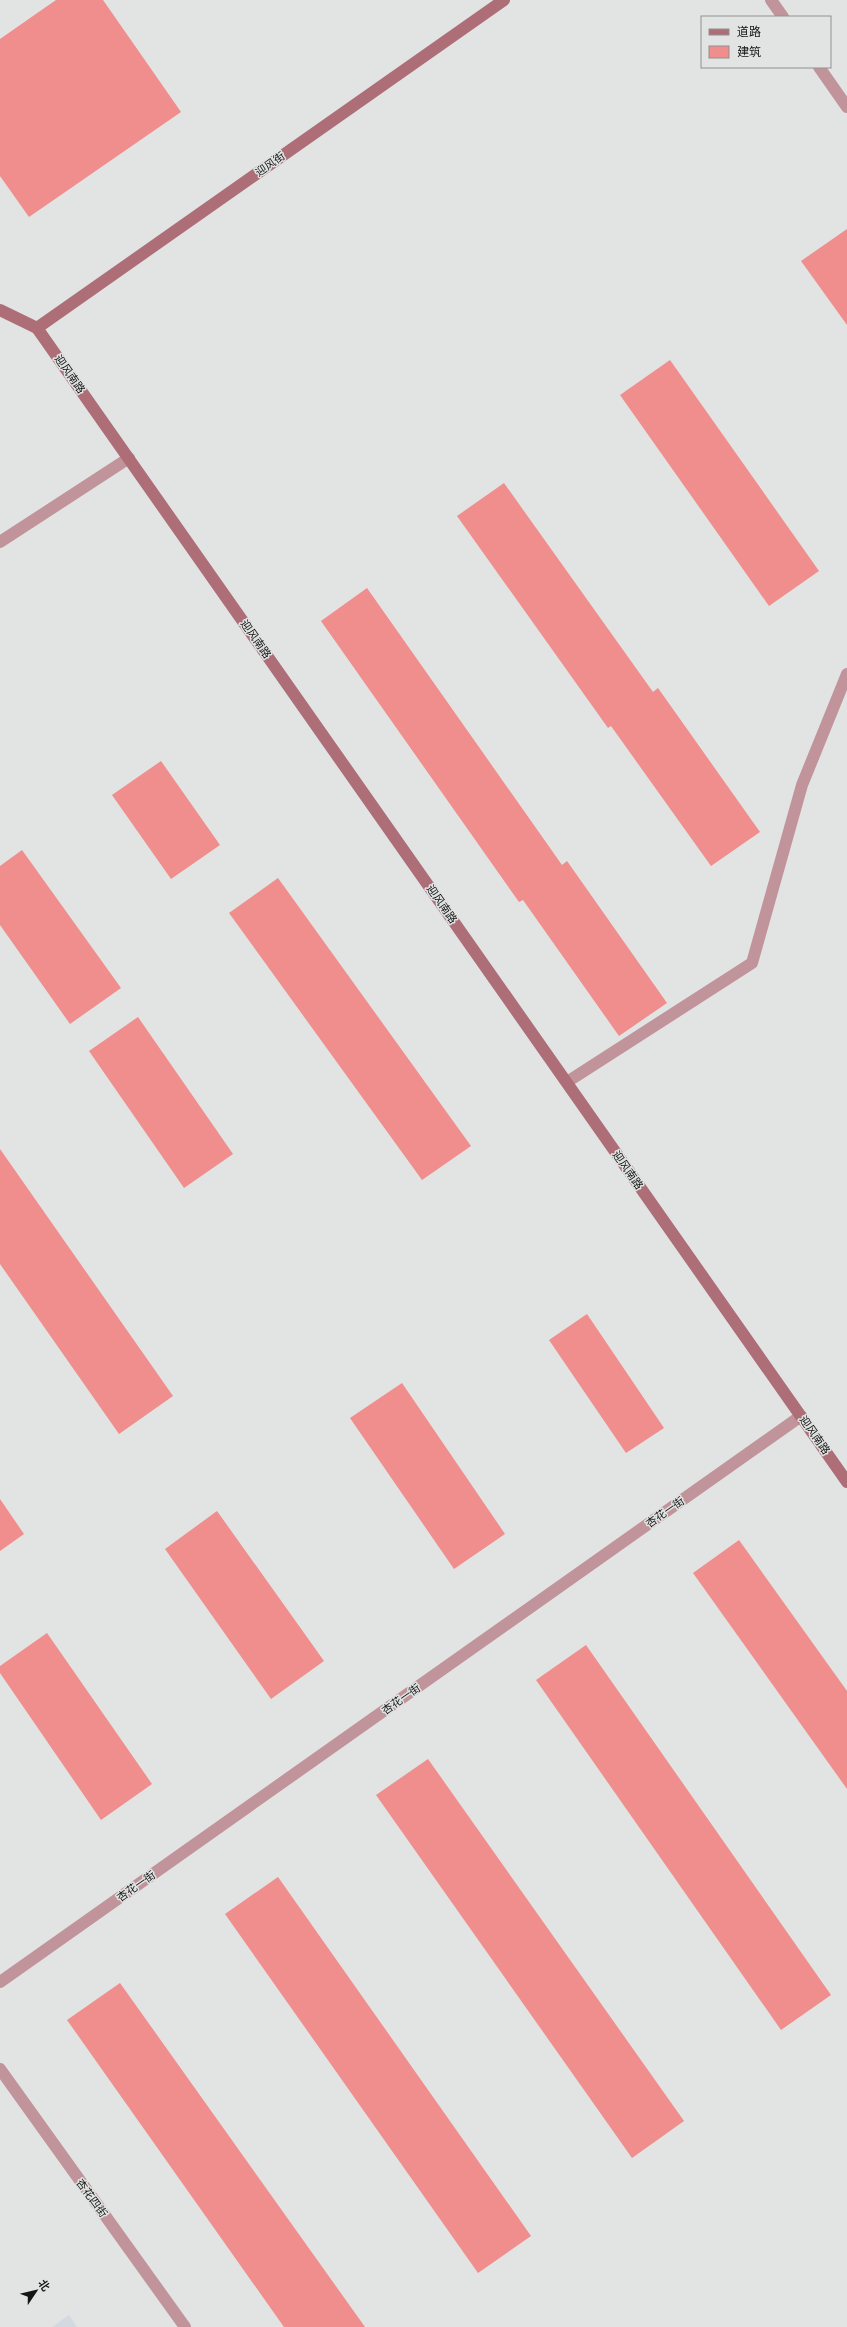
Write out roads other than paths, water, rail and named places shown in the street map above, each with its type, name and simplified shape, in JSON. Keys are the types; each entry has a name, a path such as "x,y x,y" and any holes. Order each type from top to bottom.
{"street":[{"name":"迎风街","path":"37,328 504,0"},
{"path":"771,0 782,16"},
{"path":"819,68 847,107"},
{"path":"0,310 37,328"},
{"name":"迎风南路","path":"37,328 847,1482"},
{"path":"0,542 129,458"},
{"path":"567,1082 752,963 802,785 847,674"},
{"name":"杏花一街","path":"0,1982 801,1416"},
{"name":"杏花四街","path":"0,2069 185,2327"}]}
